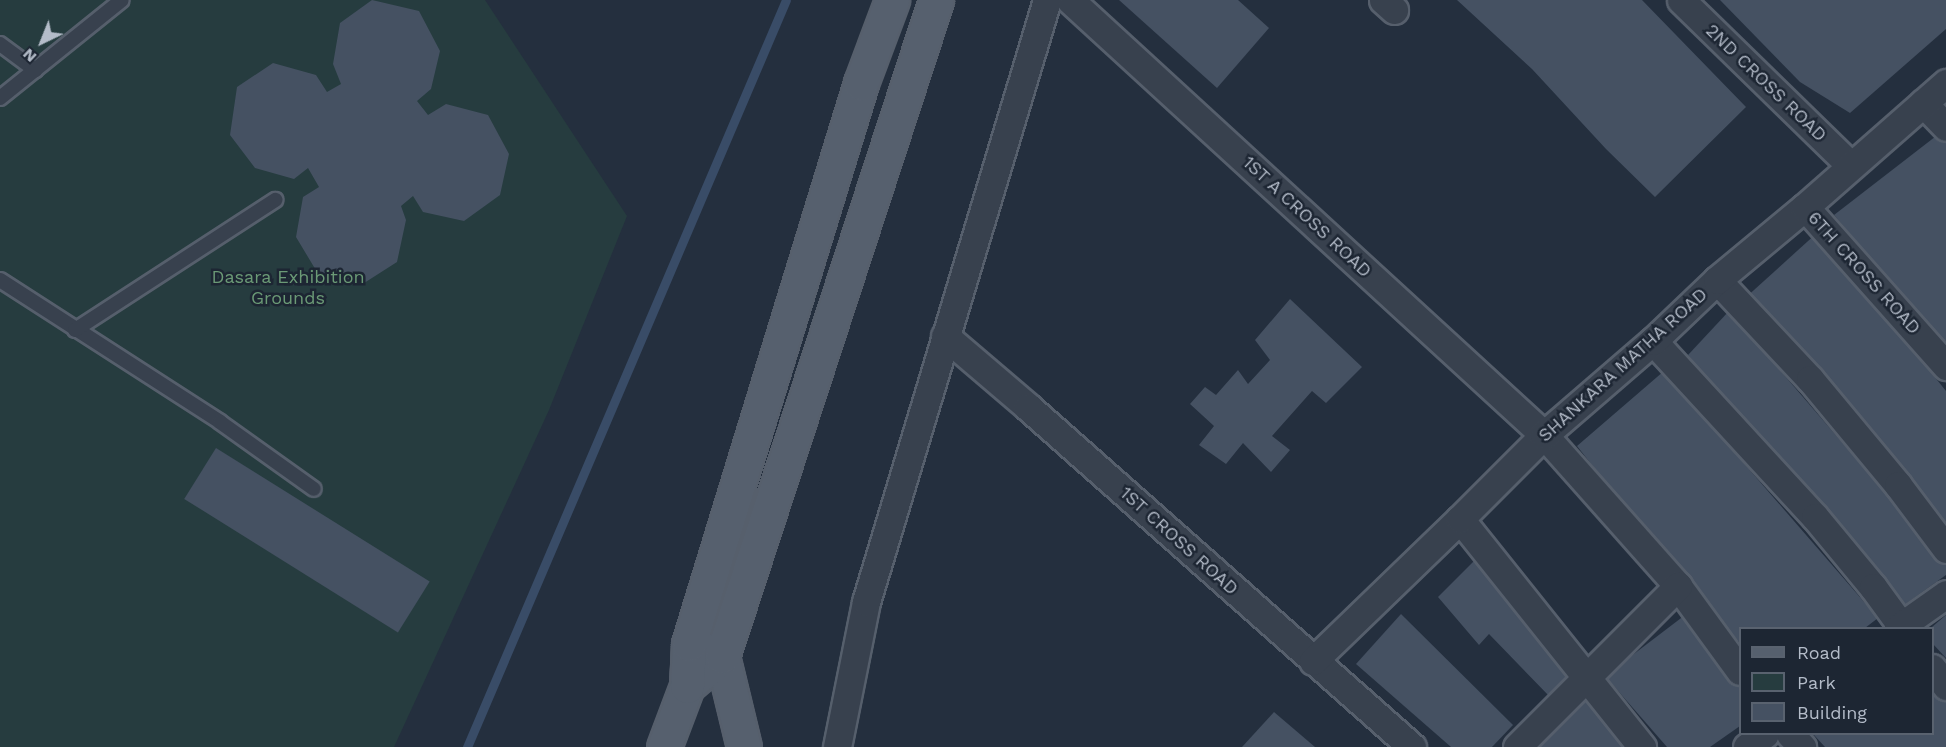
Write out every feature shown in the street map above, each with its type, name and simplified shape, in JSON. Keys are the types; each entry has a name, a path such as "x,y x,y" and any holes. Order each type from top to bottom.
{"main road":[{"path":"664,747 687,686 689,644 861,83 892,0"},
{"path":"687,686 722,656 936,0"},
{"path":"689,644 722,656"},
{"path":"722,656 744,747"}],"street":[{"path":"837,747 866,602 1047,0"},
{"name":"1ST A CROSS ROAD","path":"1071,0 1544,435 1678,586 1739,670"},
{"name":"2ND CROSS ROAD","path":"1681,0 1850,165"},
{"name":"SHANKARA MATHA ROAD","path":"1313,661 1461,519 1544,435 1653,341 1717,280 1805,207 1850,165 1946,83"},
{"path":"1923,103 1946,127"},
{"name":"6TH CROSS ROAD","path":"1805,207 1946,366"},
{"path":"1717,280 1810,379 1898,484 1946,549"},
{"name":"1ST CROSS ROAD","path":"945,336 1412,747"},
{"path":"1653,341 1815,517 1873,587 1899,627"},
{"path":"1461,519 1642,747"},
{"path":"1517,747 1678,586"},
{"path":"1901,627 1946,594"},
{"path":"1934,671 1946,686"},
{"path":"1747,747 1764,735"},
{"path":"1791,735 1802,747"}],"lane":[{"path":"0,98 122,0"},
{"path":"0,44 35,70"},
{"path":"75,330 275,200"},
{"path":"0,280 220,422 314,489"}],"green space":[{"name":"Dasara Exhibition Grounds","path":"0,0 485,0 627,216 549,410 394,747 0,747"}],"building":[{"path":"372,0 419,11 440,51 431,89 417,101 428,115 446,104 488,115 509,154 500,195 464,221 423,212 413,196 401,206 406,220 397,262 361,285 317,272 296,237 303,197 319,187 308,168 294,179 255,168 230,135 237,87 273,63 316,75 327,92 341,84 333,64 340,23"},
{"path":"1119,0 1238,0 1269,28 1217,88"},
{"path":"1457,0 1642,0 1746,107 1655,197 1606,149 1532,69"},
{"path":"1720,0 1946,0 1946,29 1850,113 1800,82"},
{"path":"1940,133 1946,140 1946,347 1834,215"},
{"path":"1818,232 1946,391 1946,535 1744,299"},
{"path":"1290,299 1362,367 1326,403 1312,391 1272,436 1290,450 1271,472 1243,443 1226,464 1199,445 1214,426 1190,404 1205,387 1216,395 1238,370 1248,384 1270,360 1255,340"},
{"path":"1729,311 1946,563 1946,575 1900,608 1718,394 1688,355"},
{"path":"1664,371 1878,618 1866,627 1739,627 1739,642 1662,554 1577,446"},
{"path":"216,448 430,582 398,632 184,499"},
{"path":"1480,555 1578,672 1550,697 1489,634 1479,645 1438,597"},
{"path":"1689,612 1739,684 1739,727 1710,747 1667,747 1605,676"},
{"path":"1401,614 1513,725 1492,747 1451,747 1356,664"},
{"path":"1946,615 1946,658 1934,645 1934,627 1932,627"},
{"path":"1934,686 1946,700 1946,747 1825,747 1814,735 1934,735"},
{"path":"1589,696 1629,747 1533,747 1547,734"},
{"path":"1274,712 1315,747 1242,747"}],"waterway":[{"path":"467,747 786,0"}]}
